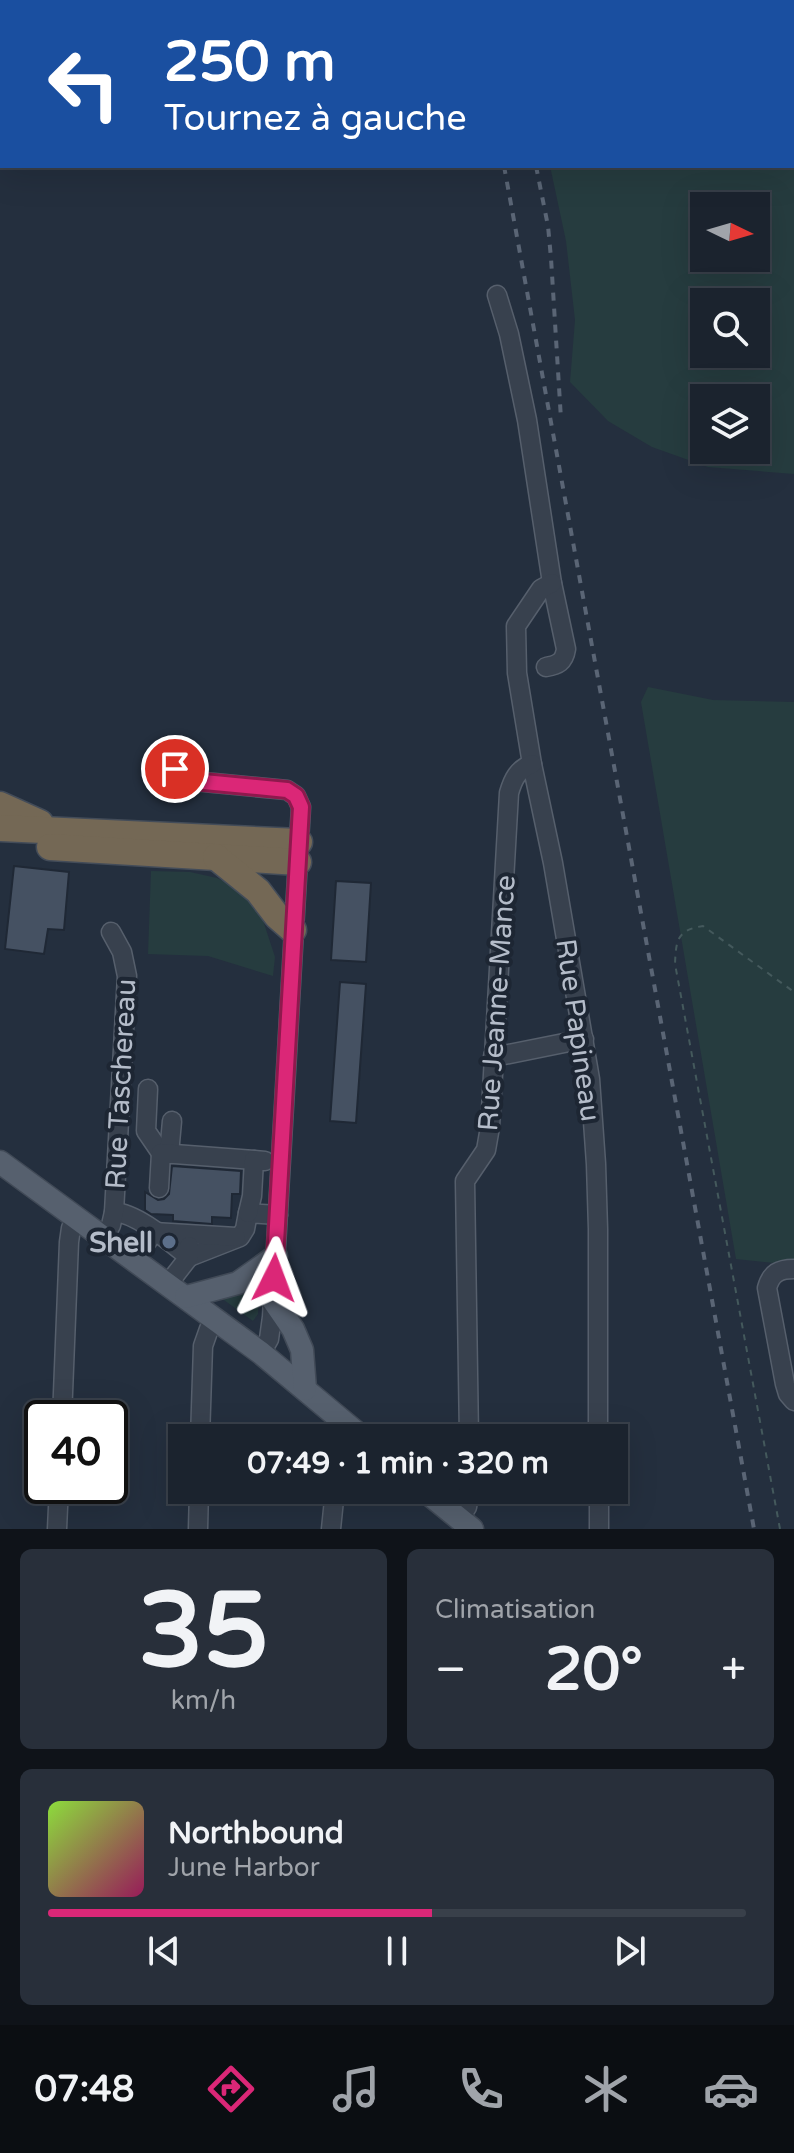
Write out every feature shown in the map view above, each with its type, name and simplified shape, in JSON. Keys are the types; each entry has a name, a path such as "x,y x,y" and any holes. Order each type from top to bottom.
{"highway":[{"path":"0,805 53,829"},
{"path":"0,828 53,829 298,852"},
{"path":"0,844 216,857 298,852"},
{"path":"216,857 258,891 277,916 293,930"}],"main road":[{"path":"0,1162 261,1353 342,1424"},
{"path":"177,1291 238,1283 276,1256"},
{"path":"273,1300 293,1329 302,1350 305,1389"},
{"path":"441,1504 466,1524"}],"street":[{"path":"497,295 503,308 527,420 552,583 566,649 562,662 546,667"},
{"name":"Rue Papineau","path":"552,583 541,589 516,626 518,681 590,1079 598,1243 598,1424"},
{"path":"176,751 176,772 183,780 281,789 293,793 301,807 271,1335 261,1353"},
{"name":"Rue Jeanne-Mance","path":"469,1424 465,1181 486,1150 488,1141 509,793 516,775 532,764"},
{"name":"Rue Taschereau","path":"104,1238 120,1213 116,1182 127,976 122,952 111,932"},
{"path":"493,1056 584,1039"},
{"path":"148,1089 146,1131 165,1153 281,1162"},
{"path":"159,1188 172,1121"},
{"path":"189,1257 240,1237 248,1213 254,1160"},
{"path":"252,1189 279,1190"},
{"path":"120,1213 189,1257"},
{"path":"248,1213 278,1215"},
{"name":"Rue Taschereau","path":"63,1400 69,1242 71,1228 77,1219"},
{"path":"154,1232 240,1237"},
{"path":"134,1260 154,1232"},
{"path":"177,1291 189,1257 190,1233"},
{"path":"794,1269 775,1272 767,1288 785,1384 794,1401"},
{"path":"200,1424 203,1346 216,1320"},
{"path":"57,1529 58,1504"},
{"path":"198,1529 199,1504"},
{"path":"331,1529 334,1504"},
{"path":"466,1524 468,1504"},
{"path":"599,1504 599,1529"}],"path":[{"path":"780,1529 675,964 676,941 688,929 703,926 794,992"}],"green space":[{"path":"550,168 794,168 794,474 700,464 770,464 770,384 690,384 690,461 652,447 608,421 570,382 575,320 566,241"},
{"path":"648,687 713,700 794,702 794,1265 736,1259 641,702"},
{"path":"151,871 190,872 217,878 240,889 258,905 275,957 273,976 208,956 148,954"},
{"path":"260,1276 258,1314 253,1321 217,1295"}],"building":[{"path":"14,866 69,872 64,930 48,929 44,954 5,949"},
{"path":"336,881 371,883 366,962 331,960"},
{"path":"340,982 366,984 356,1123 330,1121"},
{"path":"172,1166 241,1171 240,1194 232,1194 231,1218 212,1217 212,1224 173,1221 173,1215 151,1214 145,1210 145,1192 158,1200 169,1194"}],"railway":[{"path":"504,168 754,1529"},
{"path":"536,168 548,226 561,419"}],"place":[{"name":"Shell","path":"169,1242"}],"route":[{"path":"175,769 183,780 287,790 296,796 301,807 274,1278"}]}
